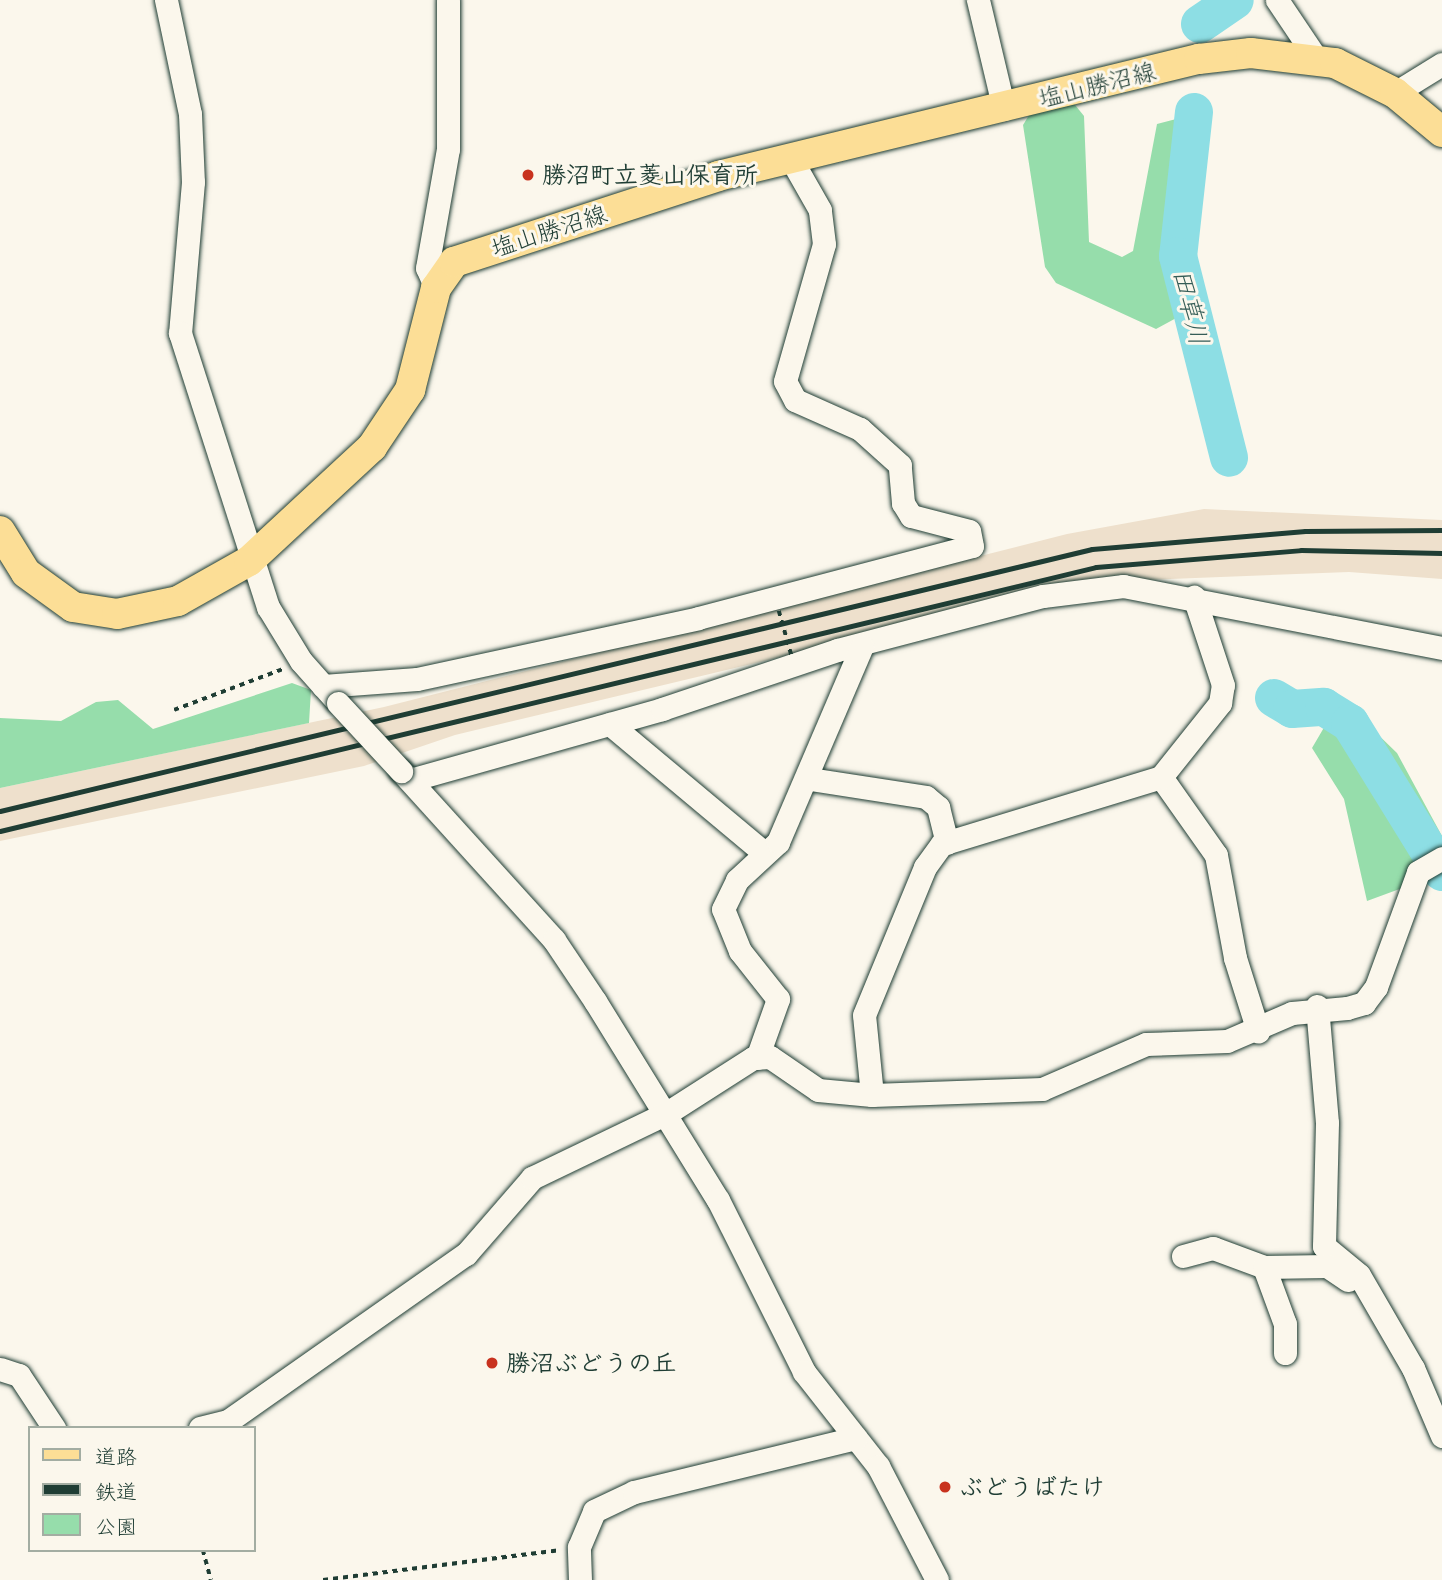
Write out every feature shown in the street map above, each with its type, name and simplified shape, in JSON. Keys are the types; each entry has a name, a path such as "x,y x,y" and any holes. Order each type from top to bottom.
{"main road":[{"name":"塩山勝沼線","path":"0,531 26,573 49,594 73,607 117,614 178,601 249,561 393,420 410,390 436,288 454,262 718,176 1004,109 1199,59 1251,52 1316,58 1395,93 1442,132"}],"street":[{"path":"166,0 190,114 193,182 180,332 249,561 301,661 554,940 667,1113 804,1372 856,1438 903,1508 937,1580"},
{"path":"436,288 427,268 448,149 448,0"},
{"path":"978,0 1004,109"},
{"path":"1277,0 1316,58"},
{"path":"1395,93 1442,64"},
{"path":"331,695 698,618 972,546 969,531 911,516 903,503 901,465 860,429 795,400 785,381 824,244 820,210 792,159"},
{"path":"405,776 610,724 862,646 1043,596 1124,586 1194,597 1442,649"},
{"path":"872,1095 864,1015 925,867 947,843 1161,777 1220,703 1223,685 1194,597"},
{"path":"757,1058 778,999 740,951 723,909 761,851 778,842 810,779 862,646"},
{"path":"610,724 761,851"},
{"path":"1161,777 1216,855 1235,958 1258,1031"},
{"path":"810,779 926,797 938,807 947,843"},
{"path":"208,1426 228,1421 466,1254 532,1178 667,1113 757,1058 770,1057 818,1090 872,1095 1042,1088 1146,1044 1227,1041 1317,1006 1364,1003 1376,987 1418,872 1442,858"},
{"path":"1317,1006 1326,1073 1324,1246 1364,1286 1413,1368 1442,1436"},
{"path":"1183,1256 1213,1248 1264,1267 1327,1266 1364,1286"},
{"path":"1264,1267 1285,1324 1285,1353"},
{"path":"0,1368 19,1375 53,1426"},
{"path":"580,1580 579,1547 594,1511 634,1492 856,1438"}],"path":[{"path":"779,611 792,657"},
{"path":"174,709 301,661"},
{"path":"323,1580 579,1547"},
{"path":"204,1552 211,1580"}],"shaded area":[{"path":"1204,509 1442,520 1442,579 1349,572 1093,582 455,735 364,766 0,841 0,788 384,707 1067,534"}],"green space":[{"path":"1071,100 1084,116 1089,242 1122,257 1133,251 1157,124 1180,118 1208,148 1177,285 1180,316 1156,329 1056,283 1045,267 1023,125 1031,112"},
{"path":"292,683 311,690 309,723 0,788 0,718 61,721 96,702 118,700 153,729"},
{"path":"1329,719 1366,723 1397,753 1442,836 1442,846 1413,864 1405,887 1367,901 1344,799 1312,748"}],"waterway":[{"name":"田草川","path":"1200,24 1235,0"},
{"name":"田草川","path":"1194,112 1178,256 1229,458"},
{"name":"田草川","path":"1274,698 1292,709 1324,707 1350,723 1442,872"}],"railway":[{"path":"0,811 1092,549 1305,531 1442,530"},
{"path":"0,831 1096,567 1301,550 1442,553"}],"place":[{"name":"勝沼町立菱山保育所","path":"528,175"},
{"name":"勝沼ぶどうの丘","path":"492,1363"},
{"name":"ぶどうばたけ","path":"945,1487"}]}
